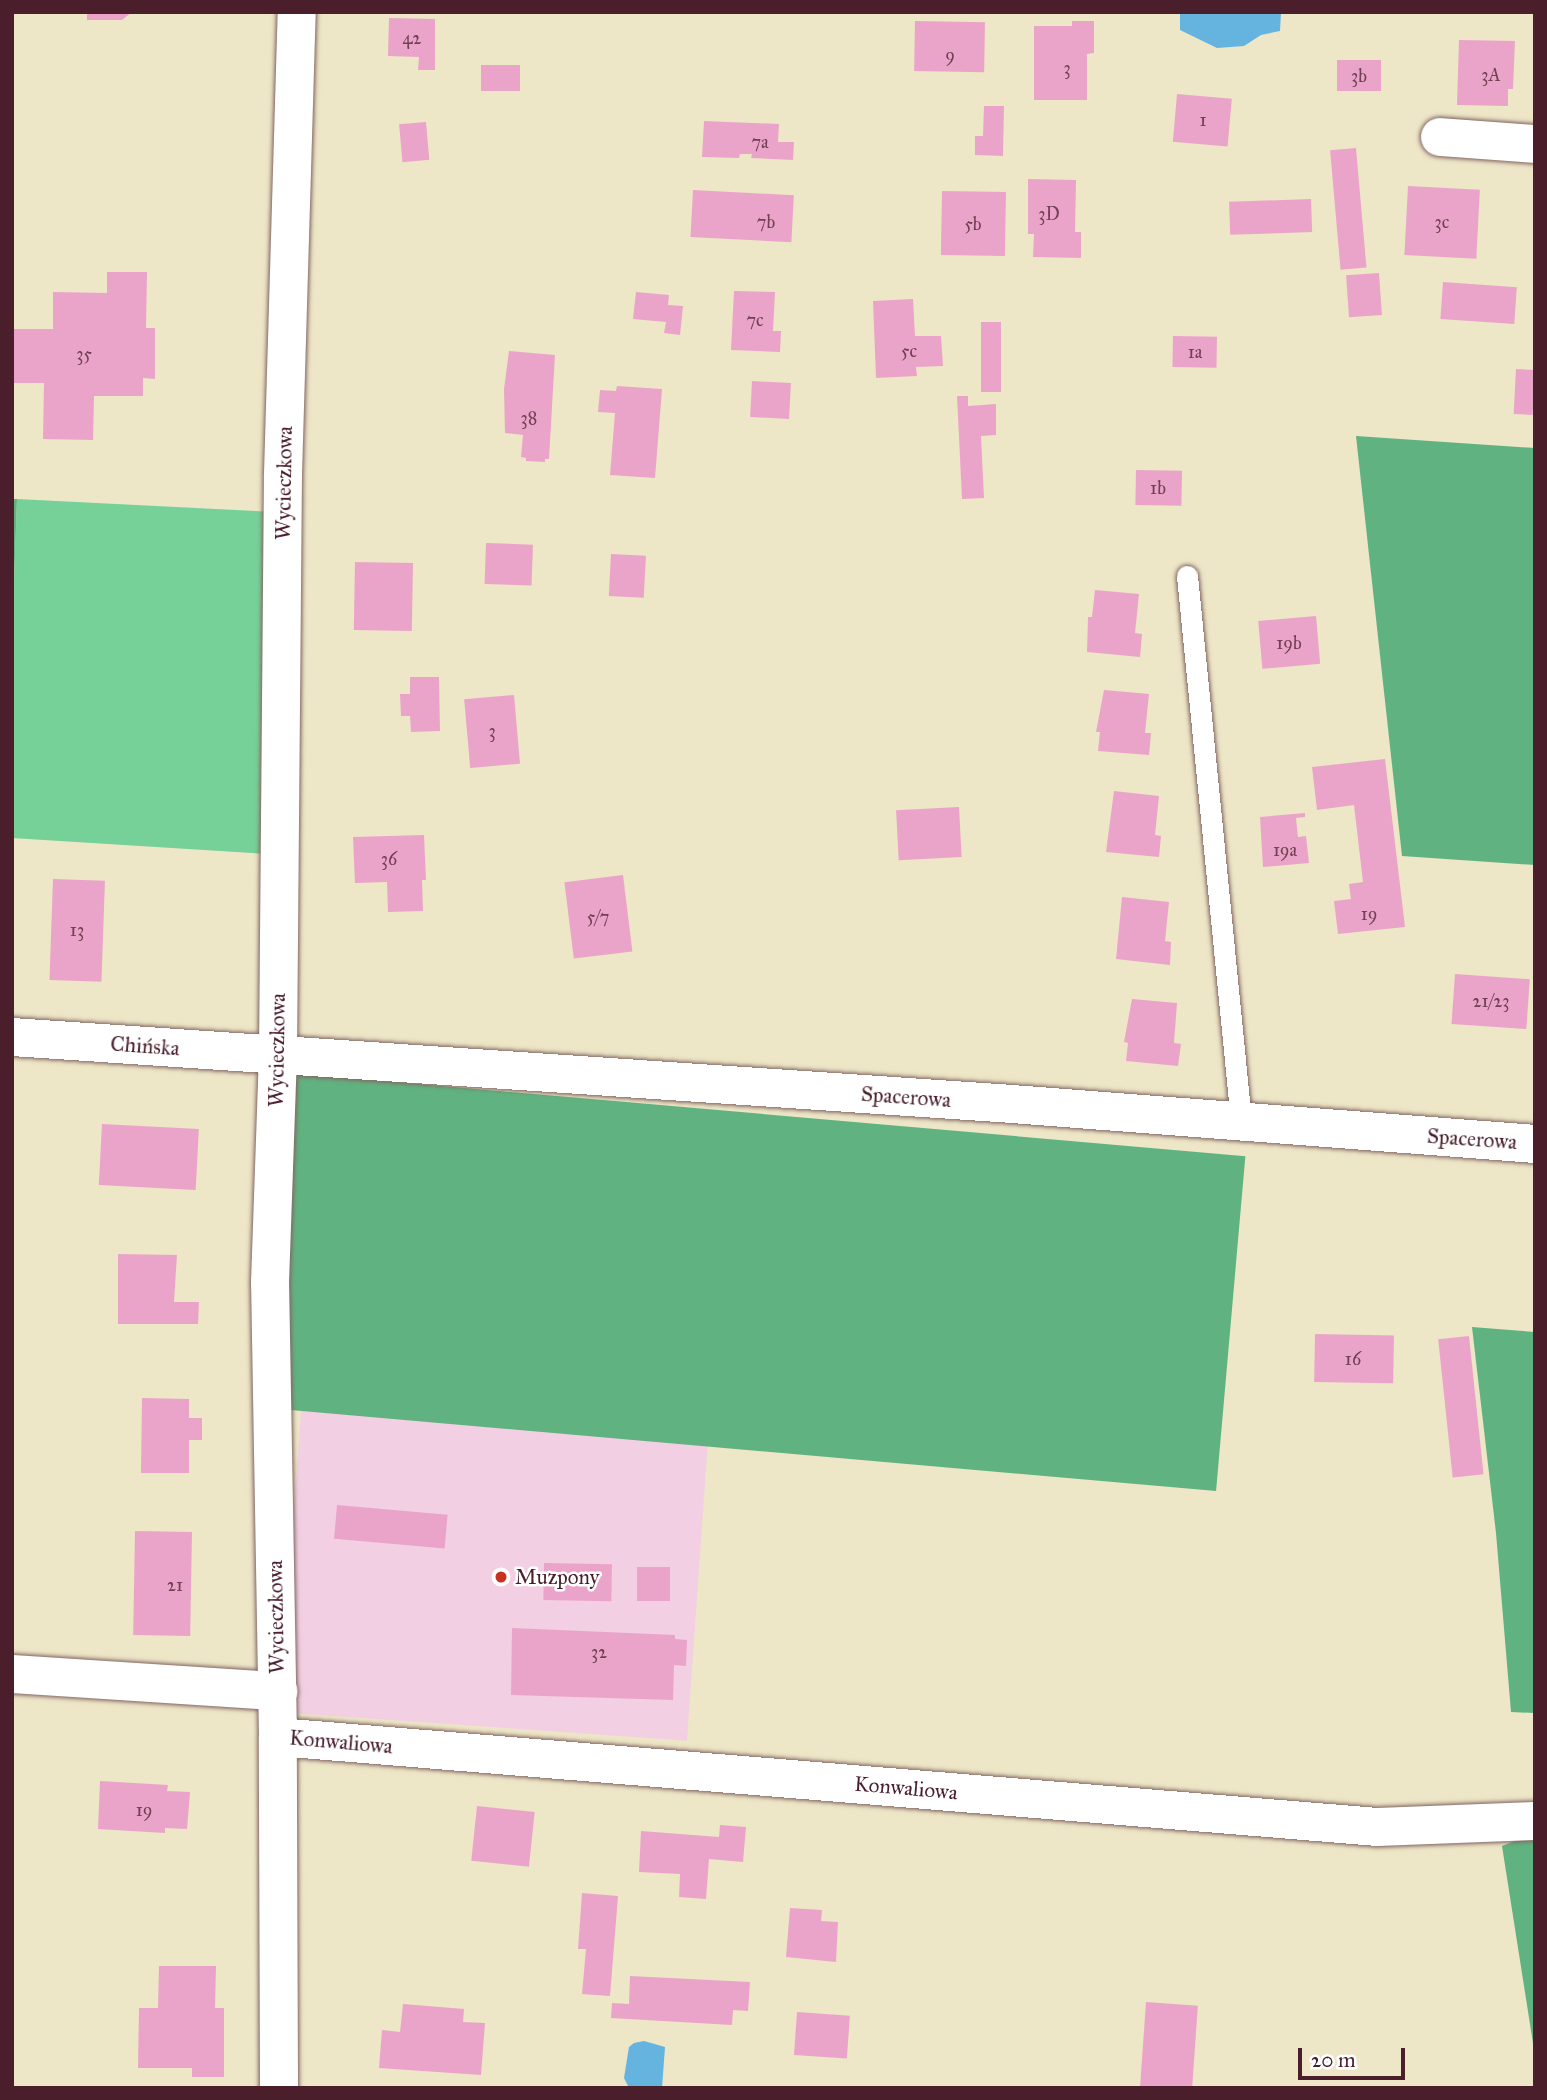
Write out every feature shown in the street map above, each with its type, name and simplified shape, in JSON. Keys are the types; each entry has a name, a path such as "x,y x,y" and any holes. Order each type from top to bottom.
{"street":[{"name":"Wycieczkowa","path":"279,2088 278,1691 271,1283 278,1055 283,474 297,12"},
{"path":"1440,137 1535,144"},
{"name":"Chińska","path":"12,1037 278,1055"},
{"name":"Spacerowa","path":"278,1055 1241,1121 1535,1144"},
{"path":"12,1674 278,1691"},
{"name":"Konwaliowa","path":"278,1737 1377,1827 1535,1821"}],"lane":[{"path":"1186,576 1241,1121"}],"shaded area":[{"name":"Muzpony","path":"301,1411 708,1439 687,1741 280,1712"}],"green space":[{"path":"1356,436 1535,448 1535,865 1402,856"},
{"path":"12,499 17,499 12,637"},
{"path":"17,499 275,512 268,854 12,838 12,637"},
{"path":"294,1073 1245,1156 1216,1491 265,1408"},
{"path":"1472,1327 1535,1332 1535,1713 1511,1712 1496,1533"},
{"path":"1535,1833 1535,2056 1502,1846"}],"water":[{"path":"1180,12 1281,12 1280,31 1261,35 1244,46 1217,48 1180,30"},
{"path":"644,2041 665,2047 662,2088 629,2088 624,2078 629,2047"}],"building":[{"path":"87,12 132,12 122,20 87,20"},
{"path":"389,18 435,19 435,70 418,70 419,57 388,56"},
{"path":"915,21 985,22 984,72 914,71"},
{"path":"1072,21 1094,21 1094,53 1087,54 1087,100 1034,100 1034,26 1072,26"},
{"path":"1459,40 1515,41 1513,89 1508,89 1508,106 1457,105"},
{"path":"1337,60 1381,60 1381,91 1337,91"},
{"path":"481,65 520,65 520,91 481,91"},
{"path":"1177,94 1232,99 1228,147 1173,142"},
{"path":"984,106 1004,106 1003,156 975,155 975,136 983,136"},
{"path":"704,121 779,124 778,142 794,142 793,160 751,158 752,154 740,154 739,158 702,157"},
{"path":"426,122 429,160 402,162 399,124"},
{"path":"1356,148 1366,268 1341,270 1330,150"},
{"path":"1028,179 1076,180 1075,232 1081,232 1081,258 1033,257 1034,234 1028,234"},
{"path":"1408,186 1480,190 1476,259 1404,255"},
{"path":"693,190 794,195 791,242 691,237"},
{"path":"942,191 1006,192 1005,256 941,255"},
{"path":"1311,199 1312,232 1230,235 1229,202"},
{"path":"107,272 147,272 146,328 155,328 155,379 143,378 143,396 94,396 93,440 43,439 44,383 12,383 12,329 53,329 53,292 107,293"},
{"path":"1379,273 1382,315 1349,317 1346,275"},
{"path":"1443,282 1517,287 1514,324 1440,319"},
{"path":"734,291 775,292 773,331 781,331 780,352 731,350"},
{"path":"636,292 669,295 668,305 683,306 680,335 664,333 666,322 633,319"},
{"path":"913,299 915,336 941,336 943,366 916,367 917,376 876,378 873,301"},
{"path":"981,322 1001,322 1001,392 981,392"},
{"path":"1173,336 1217,337 1216,368 1172,367"},
{"path":"509,351 555,355 549,459 545,459 545,462 526,461 526,458 521,457 523,435 505,433 504,389"},
{"path":"1516,369 1535,370 1533,415 1514,414"},
{"path":"752,381 791,383 789,419 750,417"},
{"path":"617,386 662,389 655,478 610,475 615,413 598,412 600,390 616,391"},
{"path":"957,396 968,396 968,406 996,404 996,435 981,436 984,498 962,499"},
{"path":"1136,470 1182,471 1181,506 1135,505"},
{"path":"486,543 533,545 532,586 485,584"},
{"path":"611,554 646,556 644,598 609,596"},
{"path":"355,562 413,563 412,631 354,630"},
{"path":"1095,590 1139,594 1135,633 1142,634 1140,657 1087,652 1088,617 1092,617"},
{"path":"1316,616 1320,664 1262,669 1258,621"},
{"path":"410,677 439,677 440,731 411,732 410,716 401,716 400,694 410,694"},
{"path":"1104,690 1149,694 1145,733 1151,733 1149,755 1098,751 1100,732 1096,732"},
{"path":"514,695 520,764 470,768 464,699"},
{"path":"1385,759 1405,927 1338,934 1334,901 1351,899 1349,884 1363,882 1354,805 1317,810 1312,767"},
{"path":"1114,791 1159,796 1155,835 1161,836 1159,857 1106,852"},
{"path":"959,807 962,857 899,860 896,810"},
{"path":"1305,813 1305,817 1296,818 1298,837 1306,836 1309,863 1263,867 1260,817"},
{"path":"424,835 426,880 422,880 423,911 388,912 387,882 355,883 353,837"},
{"path":"623,875 632,951 574,959 564,882"},
{"path":"53,879 105,881 101,982 49,980"},
{"path":"1122,897 1169,902 1165,941 1171,942 1170,965 1116,959"},
{"path":"1455,974 1530,979 1526,1029 1452,1024"},
{"path":"1132,999 1177,1003 1174,1043 1181,1044 1178,1066 1126,1061 1128,1043 1124,1042"},
{"path":"102,1124 199,1129 196,1190 99,1185"},
{"path":"118,1254 177,1255 174,1302 199,1302 198,1324 118,1324"},
{"path":"1315,1334 1394,1335 1393,1383 1314,1382"},
{"path":"1469,1336 1484,1474 1453,1477 1438,1339"},
{"path":"142,1398 189,1399 189,1418 202,1418 202,1440 189,1440 189,1473 141,1473"},
{"path":"337,1505 448,1515 445,1549 334,1539"},
{"path":"135,1531 192,1532 190,1636 133,1635"},
{"path":"544,1563 612,1564 611,1601 543,1600"},
{"path":"637,1567 670,1567 670,1601 637,1601"},
{"path":"512,1628 675,1635 675,1639 687,1640 686,1666 674,1665 673,1700 511,1695"},
{"path":"100,1781 168,1785 167,1791 190,1792 187,1829 165,1828 165,1833 98,1829"},
{"path":"477,1806 535,1812 529,1867 471,1861"},
{"path":"720,1825 746,1827 743,1862 709,1859 706,1899 679,1897 680,1874 639,1872 641,1831 719,1837"},
{"path":"582,1893 618,1896 610,1996 582,1994 586,1949 578,1949"},
{"path":"790,1908 822,1910 821,1921 838,1922 836,1962 786,1957"},
{"path":"159,1966 216,1966 215,2008 224,2008 224,2077 192,2077 192,2068 138,2068 139,2008 158,2008"},
{"path":"630,1976 750,1982 748,2011 733,2010 732,2025 611,2018 612,2003 629,2004"},
{"path":"1146,2002 1198,2006 1192,2088 1140,2088"},
{"path":"403,2004 464,2009 463,2022 485,2023 481,2075 379,2068 382,2030 400,2032"},
{"path":"797,2012 850,2016 847,2059 794,2055"}],"place":[{"name":"Muzpony","path":"501,1577"}]}
